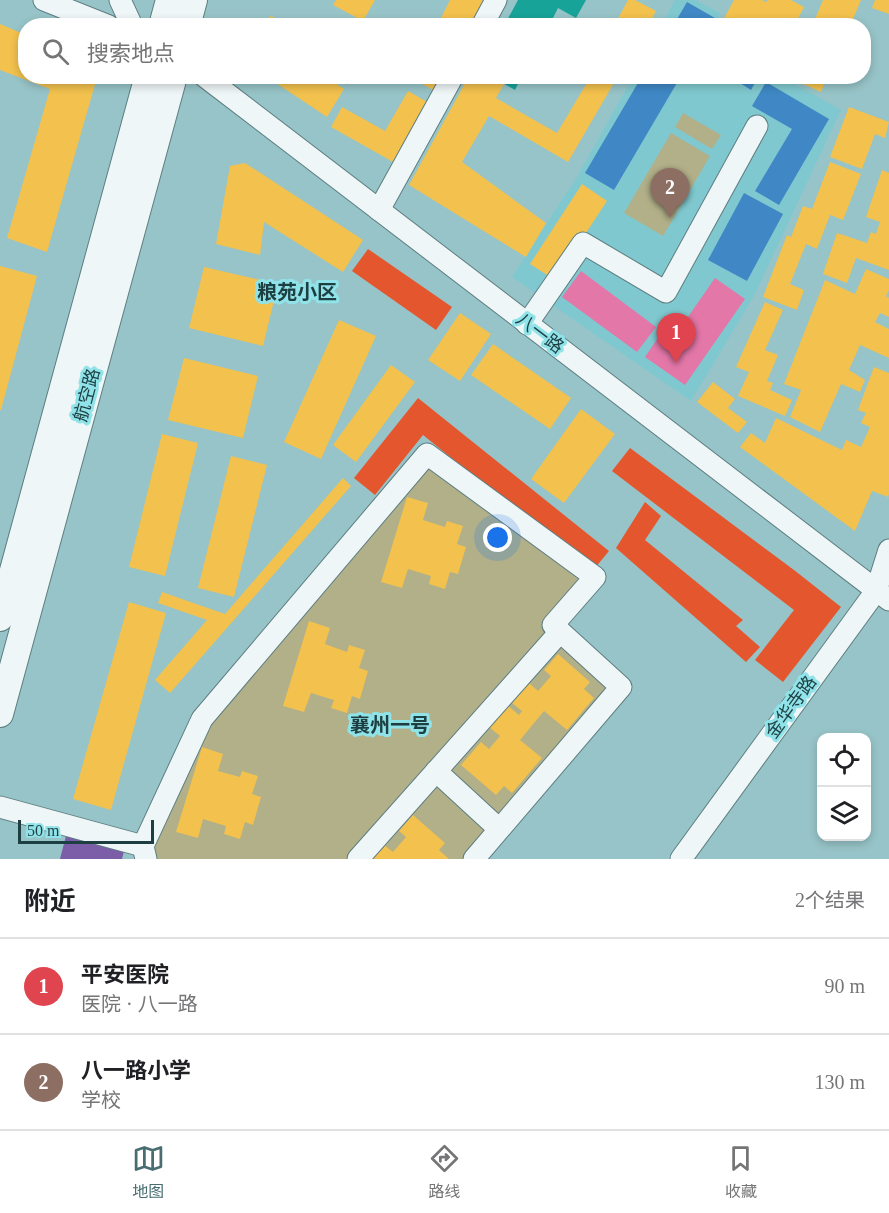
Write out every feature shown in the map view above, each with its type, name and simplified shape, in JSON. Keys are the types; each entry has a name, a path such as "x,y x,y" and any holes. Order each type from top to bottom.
{"main road":[{"path":"164,18 169,0"},
{"path":"189,18 194,0"},
{"name":"航空路","path":"0,618 146,84"},
{"name":"航空路","path":"0,714 172,84"}],"street":[{"path":"44,0 89,18"},
{"path":"120,0 128,18"},
{"path":"486,18 496,0"},
{"name":"八一路","path":"214,84 883,595"},
{"path":"379,210 449,84"},
{"path":"527,324 583,243 666,292 757,126"},
{"path":"0,807 145,853 202,719 428,454 595,577 553,625 621,687 474,859"},
{"name":"金华寺路","path":"681,859 883,595 889,550"},
{"path":"358,859 560,632"},
{"path":"436,771 500,829"}],"shaded area":[{"path":"675,0 696,0 720,13 718,18 665,18"},
{"path":"629,84 795,84 841,110 754,296 691,401 512,277 577,177"},
{"path":"683,113 721,135 712,149 675,127"},
{"path":"671,133 710,156 663,236 624,213"},
{"path":"427,454 595,577 553,625 621,687 474,859 146,859 200,723"}],"building: 住宅":[{"path":"336,0 375,0 365,18 357,18 333,5"},
{"path":"450,0 483,0 474,18 441,18"},
{"path":"628,0 635,0 656,11 652,18 618,18"},
{"path":"734,0 766,2 768,0 791,0 804,7 798,18 724,18"},
{"path":"823,0 861,0 853,18 815,18"},
{"path":"875,0 889,0 889,14 872,8"},
{"path":"0,24 18,32 18,77 0,70"},
{"path":"37,84 95,84 47,252 7,238 50,89"},
{"path":"278,84 337,84 344,89 327,117"},
{"path":"422,84 439,84 435,91"},
{"path":"465,84 504,84 496,98 557,133 586,84 613,84 568,162 489,116 462,162 546,223 526,257 409,185"},
{"path":"804,84 824,84 821,92"},
{"path":"408,91 436,107 402,167 331,127 342,107 385,131"},
{"path":"849,107 889,122 885,138 875,134 862,169 830,157"},
{"path":"830,162 861,174 843,220 830,215 817,249 806,244 790,284 804,290 797,310 763,297 787,235 791,237 803,206 812,209"},
{"path":"245,163 363,240 343,272 264,222 260,255 216,244 230,166"},
{"path":"882,170 889,173 889,270 856,258 847,283 823,274 837,233 867,243 871,232 876,234 880,222 866,217"},
{"path":"582,184 607,201 555,280 530,264"},
{"path":"0,266 37,276 1,410 0,410"},
{"path":"204,267 278,284 263,346 189,328"},
{"path":"866,269 889,279 889,290 886,296 889,298 889,317 880,313 875,322 889,329 889,358 860,345 849,370 865,380 860,392 841,384 820,432 790,417 801,390 784,384 825,280 855,294"},
{"path":"765,302 783,310 765,350 778,355 767,381 773,383 770,390 792,400 785,416 738,396 749,372 736,367"},
{"path":"460,313 491,334 460,381 428,360"},
{"path":"339,320 376,336 321,459 284,442"},
{"path":"493,344 571,398 550,429 471,375"},
{"path":"184,358 258,376 243,438 168,420"},
{"path":"391,365 415,382 356,462 333,445"},
{"path":"874,367 889,373 889,494 888,497 872,491 855,531 740,447 751,433 765,443 776,418 842,450 846,440 861,447 870,427 861,423 866,413 858,410"},
{"path":"713,382 735,399 728,408 747,422 738,433 697,402"},
{"path":"581,409 615,434 564,503 531,479"},
{"path":"162,434 198,443 165,576 129,567"},
{"path":"231,456 267,465 234,597 198,588"},
{"path":"343,478 351,486 170,693 155,680 207,620 158,603 162,592 225,614"},
{"path":"407,497 428,503 423,520 445,527 447,521 463,526 457,544 466,547 458,574 450,572 445,589 429,584 431,576 408,569 402,588 381,582"},
{"path":"129,602 166,613 111,810 73,799"},
{"path":"309,621 330,628 325,644 347,652 349,645 365,650 359,668 368,671 360,699 352,696 347,713 331,708 334,700 311,693 304,712 283,706"},
{"path":"558,654 590,682 584,689 594,698 567,730 544,711 520,740 542,758 512,793 504,786 496,795 461,765 481,742 489,749 500,736 489,727 507,705 519,715 522,711 512,703 529,683 538,691 551,676 544,670"},
{"path":"202,747 223,754 218,771 240,777 242,771 258,776 252,794 261,797 253,825 245,822 240,839 224,834 226,826 203,819 198,838 176,832"},
{"path":"413,815 445,843 439,850 449,859 371,859 384,845 393,852 406,837 399,831"}],"building: 商业":[{"path":"368,249 452,307 436,330 352,271"},
{"path":"418,398 609,551 595,568 564,549 423,435 375,495 354,478"},
{"path":"630,448 841,607 783,682 755,660 794,610 612,471"},
{"path":"645,502 661,516 645,540 743,620 736,626 760,647 746,662 616,548"}],"building: 办公":[{"path":"67,832 125,847 122,859 60,859"}],"building: 学校":[{"path":"687,2 715,18 678,18"},
{"path":"637,84 676,84 614,190 585,173"},
{"path":"742,84 754,84 751,90"},
{"path":"765,84 769,84 829,119 779,205 755,191 792,129 752,106"},
{"path":"744,193 783,214 747,281 708,260"}],"building: 医疗":[{"path":"581,271 656,327 637,352 562,297"},
{"path":"715,278 745,299 685,385 645,357 664,329 674,337"}],"building: 公共":[{"path":"518,0 586,0 576,18 558,8 553,18 508,18"},
{"path":"504,84 518,84 515,90"}],"place":[{"name":"八一路小学","path":"670,218"},
{"name":"平安医院","path":"676,363"}],"district":[{"name":"粮苑小区","path":"297,292"},
{"name":"襄州一号","path":"390,725"}]}
